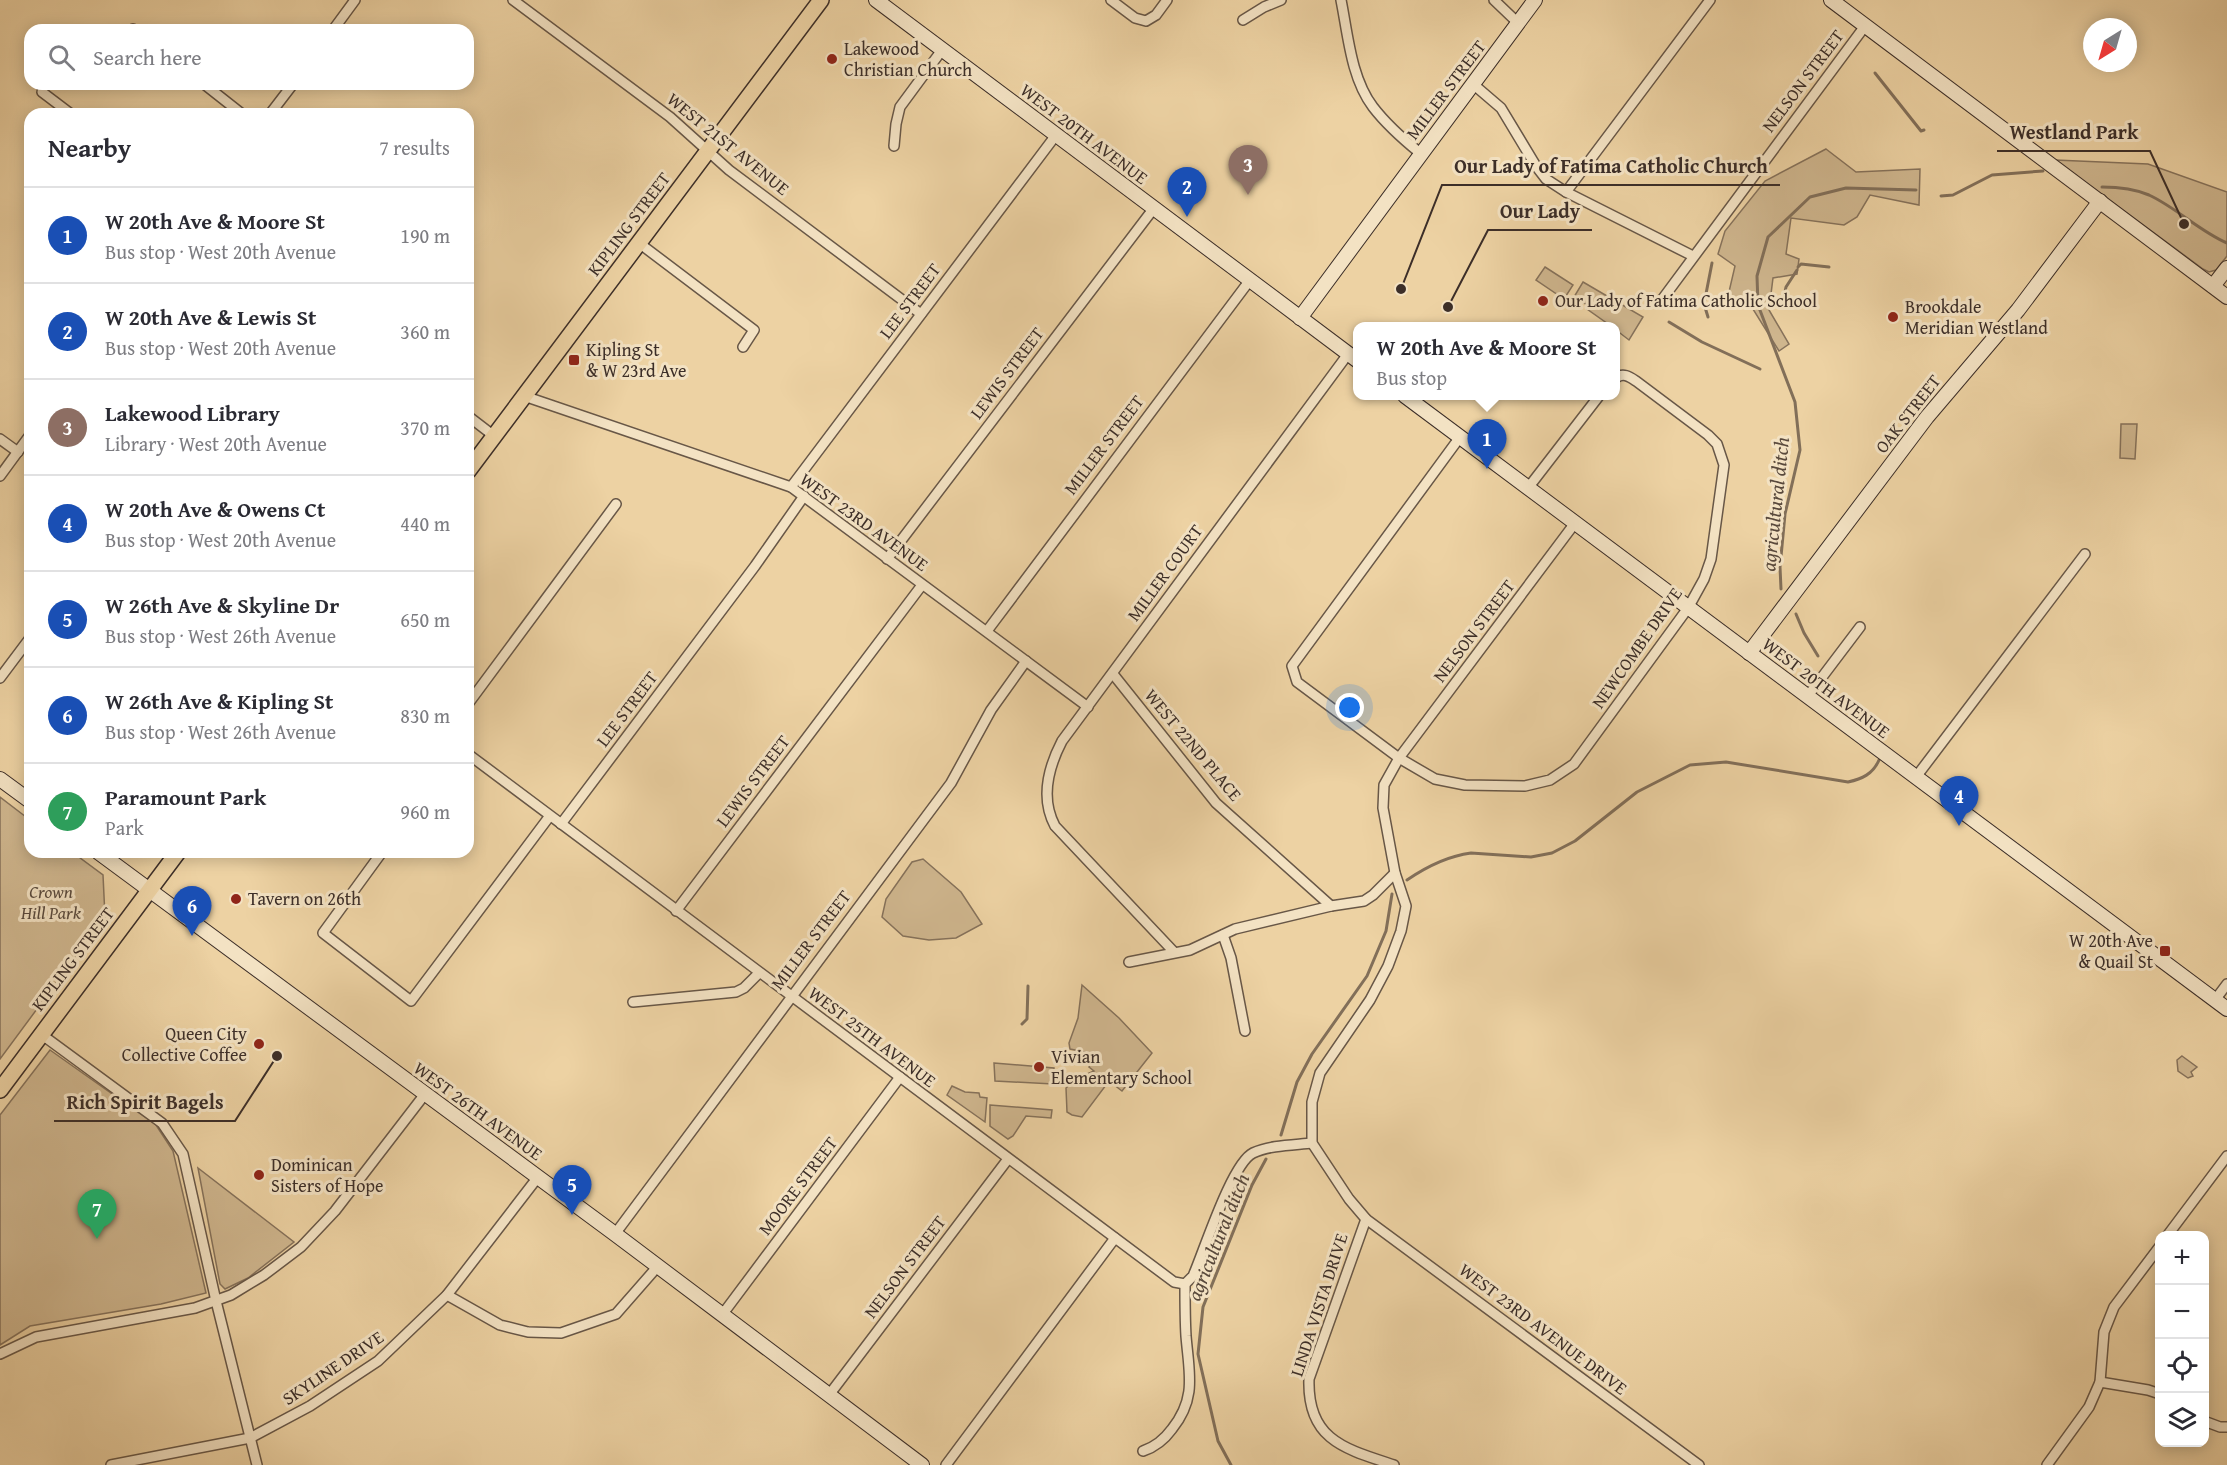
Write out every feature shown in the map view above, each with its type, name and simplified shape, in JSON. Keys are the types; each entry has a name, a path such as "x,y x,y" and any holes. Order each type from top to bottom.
{"main road":[{"name":"KIPLING STREET","path":"474,463 821,0"},
{"name":"KIPLING STREET","path":"0,1090 173,858"}],"street":[{"path":"337,24 355,0"},
{"name":"WEST 21ST AVENUE","path":"513,0 670,117 729,170 921,314"},
{"name":"WEST 20TH AVENUE","path":"876,0 1353,357"},
{"path":"1111,0 1135,18 1146,21 1156,15 1167,0"},
{"path":"1243,20 1281,0"},
{"path":"1341,0 1359,81 1382,117 1420,153"},
{"path":"1494,0 1518,23"},
{"name":"MILLER STREET","path":"1300,318 1535,0"},
{"path":"1566,192 1710,0"},
{"path":"1831,0 2227,297"},
{"name":"NELSON STREET","path":"1661,302 1866,26"},
{"path":"894,146 900,106 942,50"},
{"path":"1473,84 1501,108 1546,179 1566,192 1693,256"},
{"path":"212,90 234,108"},
{"path":"274,108 288,90"},
{"path":"42,92 63,108"},
{"name":"LEE STREET","path":"791,487 1056,135"},
{"name":"OAK STREET","path":"1749,653 1927,417 2018,310 2100,201"},
{"name":"LEWIS STREET","path":"887,559 1154,208"},
{"path":"639,243 754,330 743,347"},
{"path":"2213,286 2227,268"},
{"name":"MILLER STREET","path":"987,631 1250,280"},
{"name":"MILLER COURT","path":"1174,951 1055,826 1049,816 1045,800 1051,768 1062,741 1241,496 1353,357"},
{"name":"NEWCOMBE DRIVE","path":"1460,437 1292,666 1298,682 1399,758 1435,778 1465,785 1525,786 1550,780 1574,764 1688,608 1704,579 1711,559 1724,465 1717,444 1636,381 1626,375 1620,376"},
{"name":"WEST 23RD AVENUE","path":"524,396 791,487 1088,707"},
{"name":"WEST 20TH AVENUE","path":"1410,400 2227,1009"},
{"path":"1528,488 1596,400"},
{"path":"474,421 494,436"},
{"path":"0,439 18,452"},
{"path":"0,476 24,445"},
{"name":"LEE STREET","path":"561,824 755,566 804,496"},
{"path":"474,696 616,504"},
{"name":"NELSON STREET","path":"1399,758 1575,523"},
{"path":"1916,777 2085,554"},
{"name":"LEWIS STREET","path":"676,911 922,585"},
{"path":"1808,697 1860,627"},
{"path":"0,678 24,646"},
{"name":"MILLER STREET","path":"615,1234 951,783 991,710 1026,662"},
{"name":"WEST 22ND PLACE","path":"1113,674 1216,803 1330,906"},
{"path":"1143,1451 1154,1447 1168,1435 1188,1403 1190,1385 1185,1284 1193,1276 1235,1175 1246,1158 1254,1153 1266,1149 1312,1143 1312,1102 1320,1073 1370,1000 1388,966 1401,930 1406,906 1395,873 1383,808 1384,785 1399,758"},
{"name":"WEST 25TH AVENUE","path":"474,759 1171,1280 1178,1284 1185,1284"},
{"path":"0,779 24,797"},
{"path":"378,858 323,933 411,1001 549,816"},
{"name":"WEST 26TH AVENUE","path":"106,858 615,1234 922,1465"},
{"path":"1129,962 1174,951 1190,950 1235,929 1330,906 1364,901 1395,873"},
{"path":"1223,935 1232,958 1245,1030"},
{"path":"633,1002 736,992 744,988 759,973"},
{"path":"2215,1000 2227,984"},
{"path":"41,1034 162,1123 183,1154 216,1301 257,1465"},
{"name":"MOORE STREET","path":"722,1315 900,1077"},
{"path":"0,1354 36,1337 195,1308 231,1295 264,1275 301,1247 336,1210 425,1094"},
{"name":"LINDA VISTA DRIVE","path":"1312,1143 1348,1199 1366,1219 1309,1379 1309,1394 1314,1418 1329,1438 1352,1451 1394,1465"},
{"path":"2172,1231 2227,1156"},
{"name":"NELSON STREET","path":"829,1395 1008,1159"},
{"name":"SKYLINE DRIVE","path":"111,1465 250,1438 310,1406 378,1361 447,1295 538,1177"},
{"name":"WEST 23RD AVENUE DRIVE","path":"1366,1219 1699,1465"},
{"path":"946,1465 1115,1238"},
{"path":"2047,1465 2088,1407 2100,1382 2104,1332 2114,1307 2155,1253"},
{"path":"447,1295 500,1325 528,1332 561,1333 616,1314 658,1266"},
{"path":"2100,1382 2157,1393"},
{"path":"2209,1423 2227,1427"}],"green space":[{"path":"1826,149 1856,172 1920,169 1919,205 1870,195 1857,217 1844,225 1791,218 1786,254 1799,259 1797,274 1773,278 1769,310 1789,344 1779,351 1753,309 1728,296 1735,266 1718,254 1725,231 1765,181"},
{"path":"2055,160 2148,164 2227,192 2227,256 2216,270 2209,272 2203,269"},
{"path":"1545,267 1573,285 1564,299 1536,280"},
{"path":"1583,282 1643,317 1629,340 1620,333 1620,322 1605,322 1587,309 1589,306 1574,297"},
{"path":"2121,424 2137,424 2135,459 2120,458"},
{"name":"Crown Hill Park","path":"0,797 24,815 24,858 80,858 103,875 105,917 0,1059"},
{"path":"923,859 961,892 982,924 956,938 929,940 903,936 882,917 886,899 912,862"},
{"path":"1082,985 1119,1018 1152,1053 1122,1091 1109,1081 1082,1117 1067,1112 1066,1088 1078,1078 1094,1071 1089,1067 1096,1054 1070,1049 1069,1043 1078,1018"},
{"path":"50,1050 156,1125 173,1151 206,1293 161,1304 30,1326 0,1345 0,1115"},
{"path":"2182,1056 2197,1067 2191,1072 2193,1076 2188,1078 2178,1071 2177,1060"},
{"path":"994,1063 1054,1068 1053,1084 995,1081"},
{"path":"952,1086 965,1092 979,1093 980,1097 987,1098 985,1122 947,1095"},
{"path":"990,1105 1052,1110 1051,1118 1026,1116 1013,1136 1008,1139 990,1126"},
{"path":"198,1168 294,1242 248,1278 225,1289 220,1284"}],"waterway":[{"path":"1875,73 1921,131 1924,130"},
{"name":"agricultural ditch","path":"1941,196 1953,195 1992,175 2043,171"},
{"name":"agricultural ditch","path":"2102,187 2138,191 2149,195 2227,243"},
{"name":"agricultural ditch","path":"1781,589 1780,567 1785,514 1800,450 1795,402 1758,305 1757,276 1768,237 1810,197 1846,188 1916,190"},
{"path":"1708,317 1704,304 1712,263"},
{"path":"1798,267 1801,264 1829,267"},
{"path":"1782,305 1786,287 1797,270"},
{"path":"1669,322 1702,342 1760,369"},
{"name":"agricultural ditch","path":"1796,614 1818,656"},
{"name":"agricultural ditch","path":"1407,880 1438,863 1462,854 1531,857 1552,853 1575,841 1637,792 1690,765 1726,762 1848,782 1866,775 1874,769 1879,760"},
{"name":"agricultural ditch","path":"1281,1135 1297,1082 1312,1054 1367,976 1386,931 1392,894"},
{"path":"1022,1024 1027,1019 1028,986"},
{"name":"agricultural ditch","path":"1231,1465 1218,1441 1198,1354 1203,1307 1252,1185 1266,1159"}],"place":[{"name":"Lakewood Christian Church","path":"832,59"},
{"name":"Lakewood Library","path":"1248,195"},
{"name":"W 20th Ave & Lewis St","path":"1187,217"},
{"name":"Westland Park","path":"2184,224"},
{"name":"Our Lady of Fatima Catholic Church","path":"1401,289"},
{"name":"Our Lady of Fatima Catholic School","path":"1543,301"},
{"name":"Our Lady","path":"1448,307"},
{"name":"Brookdale Meridian Westland","path":"1893,317"},
{"name":"Kipling St & W 23rd Ave","path":"574,360"},
{"name":"W 20th Ave & Moore St","path":"1487,469"},
{"name":"W 20th Ave & Owens Ct","path":"1959,826"},
{"name":"Tavern on 26th","path":"236,899"},
{"name":"W 26th Ave & Kipling St","path":"192,936"},
{"name":"W 20th Ave & Quail St","path":"2165,951"},
{"name":"Queen City Collective Coffee","path":"259,1044"},
{"name":"Rich Spirit Bagels","path":"277,1056"},
{"name":"Vivian Elementary School","path":"1039,1067"},
{"name":"Dominican Sisters of Hope","path":"259,1175"},
{"name":"W 26th Ave & Skyline Dr","path":"572,1215"},
{"name":"Paramount Park","path":"97,1239"}]}
